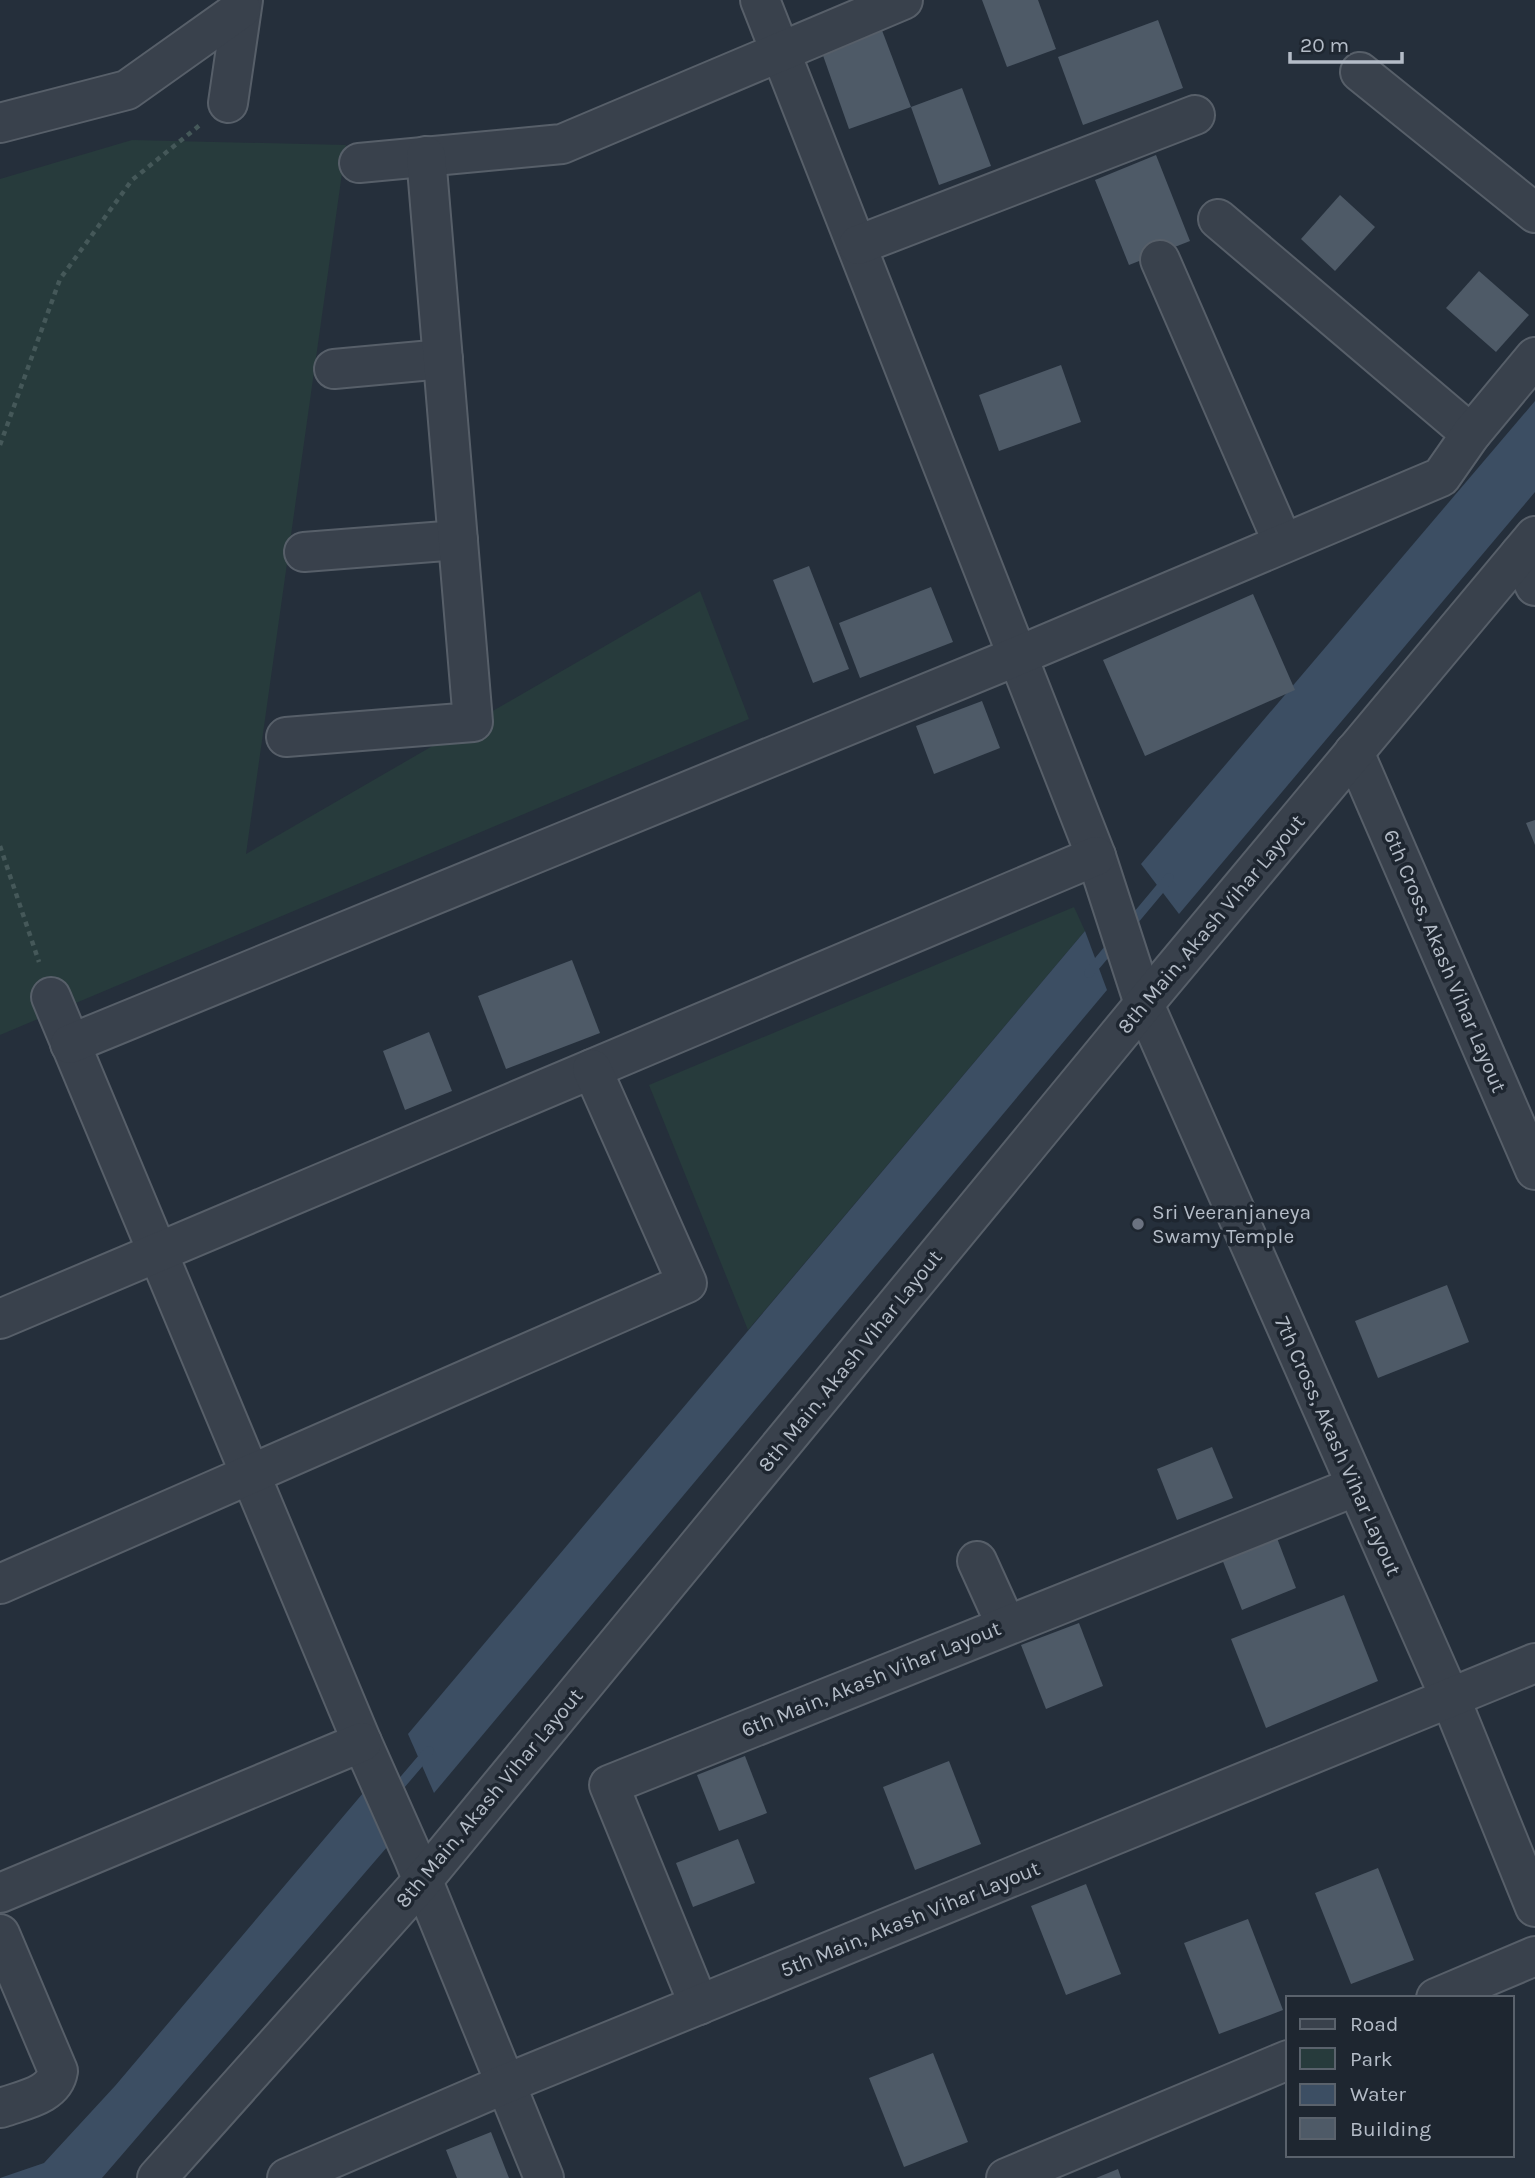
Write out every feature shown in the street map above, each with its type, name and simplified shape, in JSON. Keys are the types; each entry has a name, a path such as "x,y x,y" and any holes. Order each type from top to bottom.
{"street":[{"name":"7th Cross, Akash Vihar Layout","path":"760,0 858,245 1015,657 1096,856 1141,995 1354,1487 1451,1700 1535,1907"},
{"path":"359,163 562,144 781,54 903,0"},
{"path":"228,103 242,5"},
{"path":"0,123 127,90 242,5"},
{"path":"1360,72 1535,213"},
{"path":"858,245 1195,116"},
{"path":"286,737 473,722 426,156"},
{"path":"1219,219 1472,434"},
{"path":"1160,260 1283,544"},
{"path":"70,1044 1015,657 1441,477 1472,434 1535,357"},
{"path":"334,369 443,359"},
{"path":"304,552 458,540"},
{"name":"8th Main, Akash Vihar Layout","path":"157,2178 418,1870 1141,995 1354,752 1530,559"},
{"name":"6th Cross, Akash Vihar Layout","path":"1354,752 1535,1170"},
{"path":"0,1319 1096,856"},
{"path":"51,997 418,1870 544,2178"},
{"path":"0,1584 687,1283 592,1069"},
{"name":"6th Main, Akash Vihar Layout","path":"699,2005 609,1785 1354,1487"},
{"path":"976,1561 1006,1625"},
{"name":"5th Main, Akash Vihar Layout","path":"287,2178 505,2084 1451,1700 1535,1663"},
{"path":"0,1893 362,1742"},
{"path":"0,1934 58,2071 56,2082 50,2090 1,2108"},
{"path":"1441,1996 1535,1956"},
{"path":"1006,2178 1286,2061"}],"path":[{"path":"0,445 60,279 132,180 228,103"},
{"path":"0,846 51,997"}],"green space":[{"path":"132,140 346,145 246,854 700,591 749,719 0,1035 0,179"},
{"path":"1074,907 1085,931 748,1330 649,1085"}],"water":[{"path":"1535,401 1535,492 1179,914 1141,864"},
{"path":"1085,931 1107,990 434,1793 408,1734"},
{"path":"369,1786 394,1839 102,2178 0,2178 44,2163 115,2086"}],"building":[{"path":"982,0 1038,0 1056,49 1007,67"},
{"path":"1158,20 1183,88 1083,125 1058,57"},
{"path":"880,25 911,107 849,129 820,47"},
{"path":"962,88 991,166 939,185 911,107"},
{"path":"1156,155 1190,241 1129,265 1095,180"},
{"path":"1340,195 1375,227 1335,271 1301,239"},
{"path":"1479,271 1529,315 1496,352 1446,308"},
{"path":"1061,365 1081,422 999,451 979,395"},
{"path":"809,566 849,669 813,683 773,580"},
{"path":"931,587 953,642 860,678 839,623"},
{"path":"1253,594 1295,690 1145,756 1103,660"},
{"path":"982,701 1000,748 934,774 916,726"},
{"path":"1535,820 1535,845 1526,823"},
{"path":"572,960 600,1033 506,1069 478,996"},
{"path":"429,1032 452,1091 405,1110 383,1051"},
{"path":"1447,1285 1469,1342 1378,1378 1355,1321"},
{"path":"1212,1447 1233,1498 1177,1520 1157,1469"},
{"path":"1277,1538 1296,1588 1242,1610 1222,1559"},
{"path":"1344,1595 1378,1681 1266,1728 1231,1639"},
{"path":"1079,1623 1103,1686 1046,1709 1021,1645"},
{"path":"745,1756 767,1813 719,1831 697,1775"},
{"path":"949,1761 981,1844 915,1870 883,1787"},
{"path":"738,1839 755,1883 693,1907 676,1863"},
{"path":"1378,1868 1414,1960 1351,1984 1315,1893"},
{"path":"1086,1884 1121,1974 1066,1995 1031,1906"},
{"path":"1248,1919 1283,2010 1219,2034 1184,1943"},
{"path":"933,2053 968,2142 904,2167 869,2078"},
{"path":"491,2132 509,2178 457,2178 446,2150"},
{"path":"1118,2169 1121,2178 1096,2178"}],"waterway":[{"path":"1128,927 1169,878"},
{"path":"1089,973 1115,942"},
{"path":"394,1792 429,1751"}],"place":[{"name":"Sri Veeranjaneya Swamy Temple","path":"1138,1224"}]}
